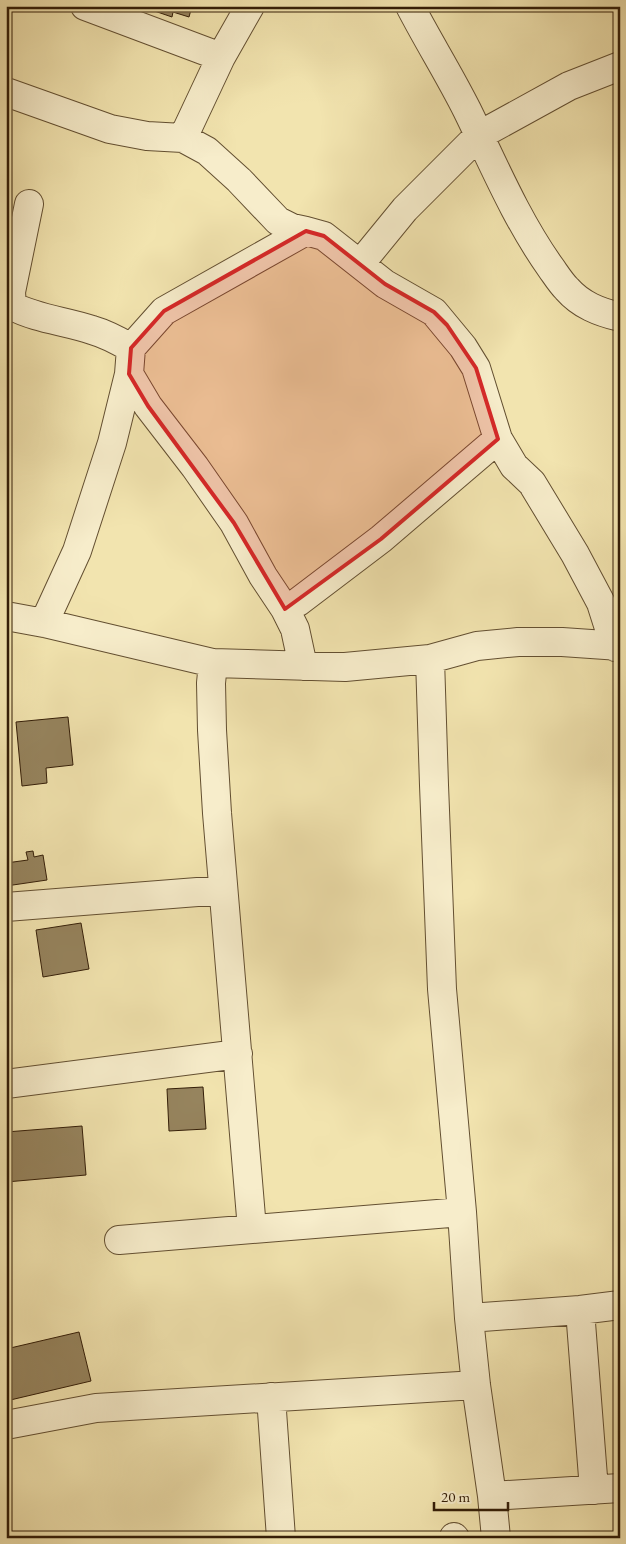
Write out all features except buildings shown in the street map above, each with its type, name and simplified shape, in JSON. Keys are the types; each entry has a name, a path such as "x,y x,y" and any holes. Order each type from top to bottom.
{"street":[{"path":"85,6 220,57"},
{"path":"183,138 220,57 250,6"},
{"path":"410,6 468,112 478,136 530,238 567,289 583,304 601,313 620,317"},
{"path":"360,264 405,209 478,136 568,86 620,66"},
{"path":"6,92 110,129 147,136 183,138 207,151 239,180 278,221 292,228 324,236 385,284 434,312 447,325 476,368 498,439 514,466 532,483 575,554 602,603 617,646 562,642 518,642 477,646 430,659 344,667 212,663 44,623 6,616"},
{"path":"29,204 11,292 12,306 25,312 92,329 108,336 130,361 148,406 195,467 234,523 263,576 285,609 295,629 303,666"},
{"path":"44,623 78,551 112,443 130,361 164,311 306,231"},
{"path":"285,609 305,597 381,539 498,439"},
{"path":"430,659 442,989 462,1212 469,1318 496,1538"},
{"path":"212,663 210,683 212,730 223,890 252,1229"},
{"path":"6,907 223,890"},
{"path":"6,1084 238,1054"},
{"path":"120,1240 462,1212"},
{"path":"469,1318 580,1310 620,1305"},
{"path":"492,1496 607,1489 580,1310"},
{"path":"6,1425 96,1408 476,1385"},
{"path":"272,1397 281,1538"}],"highlighted area":[{"path":"306,231 324,236 385,284 434,312 447,325 476,368 498,439 381,539 285,609 234,523 148,406 129,374 131,348 164,311"}]}
